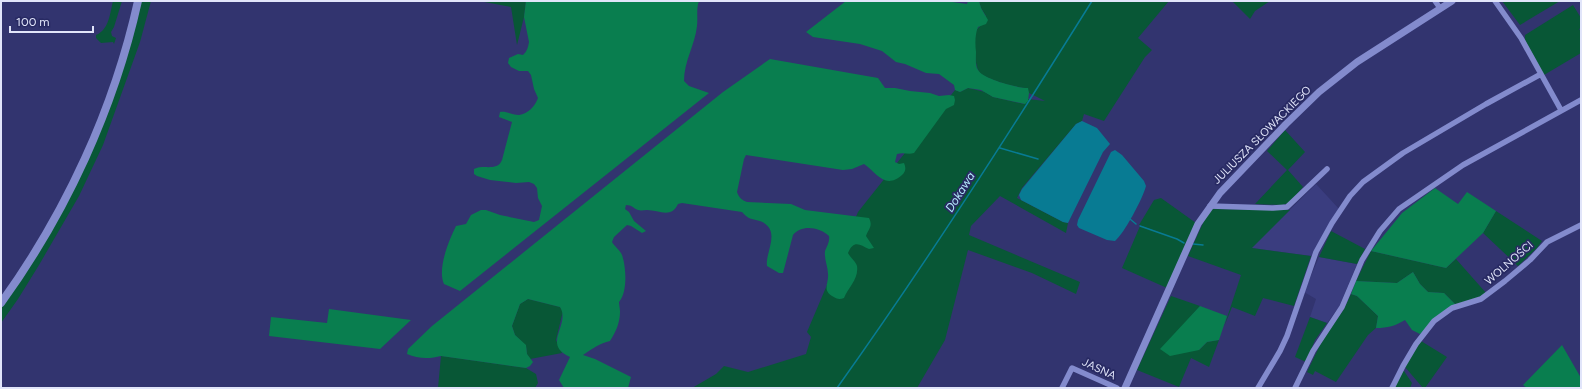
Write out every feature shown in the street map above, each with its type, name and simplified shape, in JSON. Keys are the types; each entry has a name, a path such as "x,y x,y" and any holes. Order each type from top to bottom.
{"main road":[{"path":"1,303 29,262 51,225 87,155 116,78 132,29 138,1"}],"street":[{"path":"1435,1 1440,8"},
{"name":"JULIUSZA SŁOWACKIEGO","path":"1125,388 1198,224 1220,193 1319,92 1357,62 1452,1"},
{"path":"1495,1 1517,32 1561,110"},
{"path":"1258,388 1287,336 1316,252 1332,223 1350,196 1363,182 1402,153 1541,74"},
{"path":"1295,388 1313,351 1342,307 1362,260 1380,231 1398,209 1463,165 1581,100"},
{"path":"1210,206 1286,207 1325,169"},
{"name":"WOLNOŚCI","path":"1392,388 1402,366 1416,344 1434,321 1452,308 1481,299 1530,260 1547,242 1581,225"},
{"name":"JASNA","path":"1062,388 1072,368 1117,388"}],"shaded area":[{"path":"1316,184 1340,210 1311,256 1251,248"},
{"path":"1319,257 1357,264 1339,307 1327,323 1310,317 1316,299 1304,292"}],"green space":[{"path":"113,1 122,1 111,32 112,36 116,38 114,44 113,42 101,43 96,38 96,35 104,29 106,25 110,16"},
{"path":"141,1 151,1 140,42 103,145 79,196 39,265 1,323 1,307 16,286 108,113 133,37"},
{"path":"479,1 526,1 524,17 517,45 511,7"},
{"path":"526,1 699,1 696,33 684,74 684,81 689,86 709,93 460,291 444,284 442,278 445,255 456,226 466,224 471,215 481,210 534,222 539,220 542,206 538,198 537,188 534,184 529,182 516,183 490,180 474,174 474,169 494,167 500,164 502,160 512,122 499,117 500,112 516,115 525,113 531,109 538,98 534,89 531,75 528,71 519,71 511,67 508,63 509,58 518,54 523,55 528,48 529,42 524,17"},
{"path":"846,1 945,1 967,4 968,1 979,1 988,20 986,24 978,27 976,33 975,46 977,68 986,77 993,80 1009,85 1028,88 1028,101 1025,104 993,97 981,90 968,88 960,92 955,90 954,85 939,74 926,73 905,64 896,62 882,51 860,44 813,37 806,32"},
{"path":"979,1 1169,1 1138,38 1152,50 1145,57 1104,121 1084,114 1082,121 1076,124 1022,188 1017,198 1063,222 1068,223 1066,233 1000,196 971,226 969,235 1080,282 1076,294 1032,273 968,250 945,340 917,388 692,388 716,374 724,366 748,372 806,354 811,337 807,332 858,212 955,90 960,92 968,88 985,92 993,97 1024,104 1028,99 1045,101 1029,93 1027,88 1017,87 989,78 984,76 978,70 975,35 986,16"},
{"path":"1232,1 1270,1 1255,11 1250,19"},
{"path":"1502,1 1560,1 1520,25"},
{"path":"1573,5 1581,18 1581,28 1579,29 1581,32 1581,53 1544,75 1525,40 1525,35"},
{"path":"770,59 878,78 885,88 930,93 939,96 954,96 954,105 946,109 914,153 897,154 895,162 899,164 904,163 905,169 902,175 891,181 877,175 864,164 852,169 843,170 746,155 737,192 740,197 747,202 791,204 805,210 869,218 871,225 866,236 874,248 869,249 857,244 850,249 848,253 857,266 857,271 855,279 844,298 841,299 832,296 827,291 828,271 825,251 829,242 829,236 821,230 806,228 801,229 793,235 783,273 779,273 767,266 771,243 771,232 769,227 762,222 749,218 742,212 682,203 678,204 672,211 664,213 651,210 639,210 626,205 625,209 629,212 634,221 646,231 642,233 627,225 614,237 612,242 622,255 625,272 624,292 619,302 620,316 616,331 610,341 593,348 583,355 595,359 631,377 628,388 564,388 559,380 570,357 562,352 558,346 557,340 562,321 560,307 528,299 520,304 512,326 515,335 526,345 527,354 533,362 526,368 441,356 433,358 420,358 407,354 408,349 432,326 723,92"},
{"path":"1285,130 1305,152 1288,170 1303,187 1289,203 1282,205 1255,204 1287,170 1267,151"},
{"path":"1435,188 1458,204 1467,192 1496,211 1483,233 1446,268 1371,251 1402,213"},
{"path":"1161,198 1196,223 1167,288 1122,268 1140,226 1182,241 1139,225 1154,200"},
{"path":"1211,209 1290,210 1252,248 1311,256 1294,306 1263,298 1255,316 1232,307 1224,327 1241,275 1188,256"},
{"path":"1496,211 1542,241 1537,248 1518,266 1483,233"},
{"path":"1331,231 1365,249 1357,264 1319,257"},
{"path":"1371,251 1446,268 1456,259 1487,294 1457,306 1444,293 1428,292 1420,284 1413,272 1397,283 1356,281"},
{"path":"1413,272 1420,284 1428,292 1444,293 1457,306 1420,334 1412,330 1405,320 1398,324 1384,328 1376,328 1378,316 1357,296 1351,294 1356,281 1397,283"},
{"path":"1351,294 1357,296 1378,316 1376,328 1368,335 1336,382 1315,371 1313,375 1307,372 1322,341 1344,309"},
{"path":"1171,296 1200,306 1186,322 1199,350 1207,342 1219,340 1209,367 1191,358 1179,387 1137,370"},
{"path":"528,299 560,307 563,311 556,340 562,353 530,359 527,354 526,346 515,335 512,326 520,304"},
{"path":"1200,306 1227,316 1219,340 1207,342 1199,350 1170,356 1160,349"},
{"path":"329,309 411,320 380,349 269,336 271,317 327,323"},
{"path":"1310,317 1327,323 1315,340 1306,362 1295,357"},
{"path":"1421,341 1447,357 1425,388 1423,388 1405,367"},
{"path":"1562,345 1581,378 1581,388 1527,388 1523,385"},
{"path":"441,356 526,368 536,374 538,383 535,388 438,388"},
{"path":"1403,371 1412,383 1410,388 1394,388"}],"water":[{"path":"1082,121 1097,128 1110,144 1103,152 1068,223 1063,222 1021,200 1019,195 1022,189 1076,124"},
{"path":"1115,150 1122,155 1144,181 1146,186 1133,215 1115,241 1107,240 1079,228 1077,225 1078,220 1111,152"}],"waterway":[{"name":"Dokawa","path":"837,388 968,196 1092,1"},
{"path":"1000,148 1038,159"},
{"path":"1130,219 1136,224"},
{"path":"1140,226 1177,239 1184,243"},
{"path":"1193,244 1203,245"}]}
